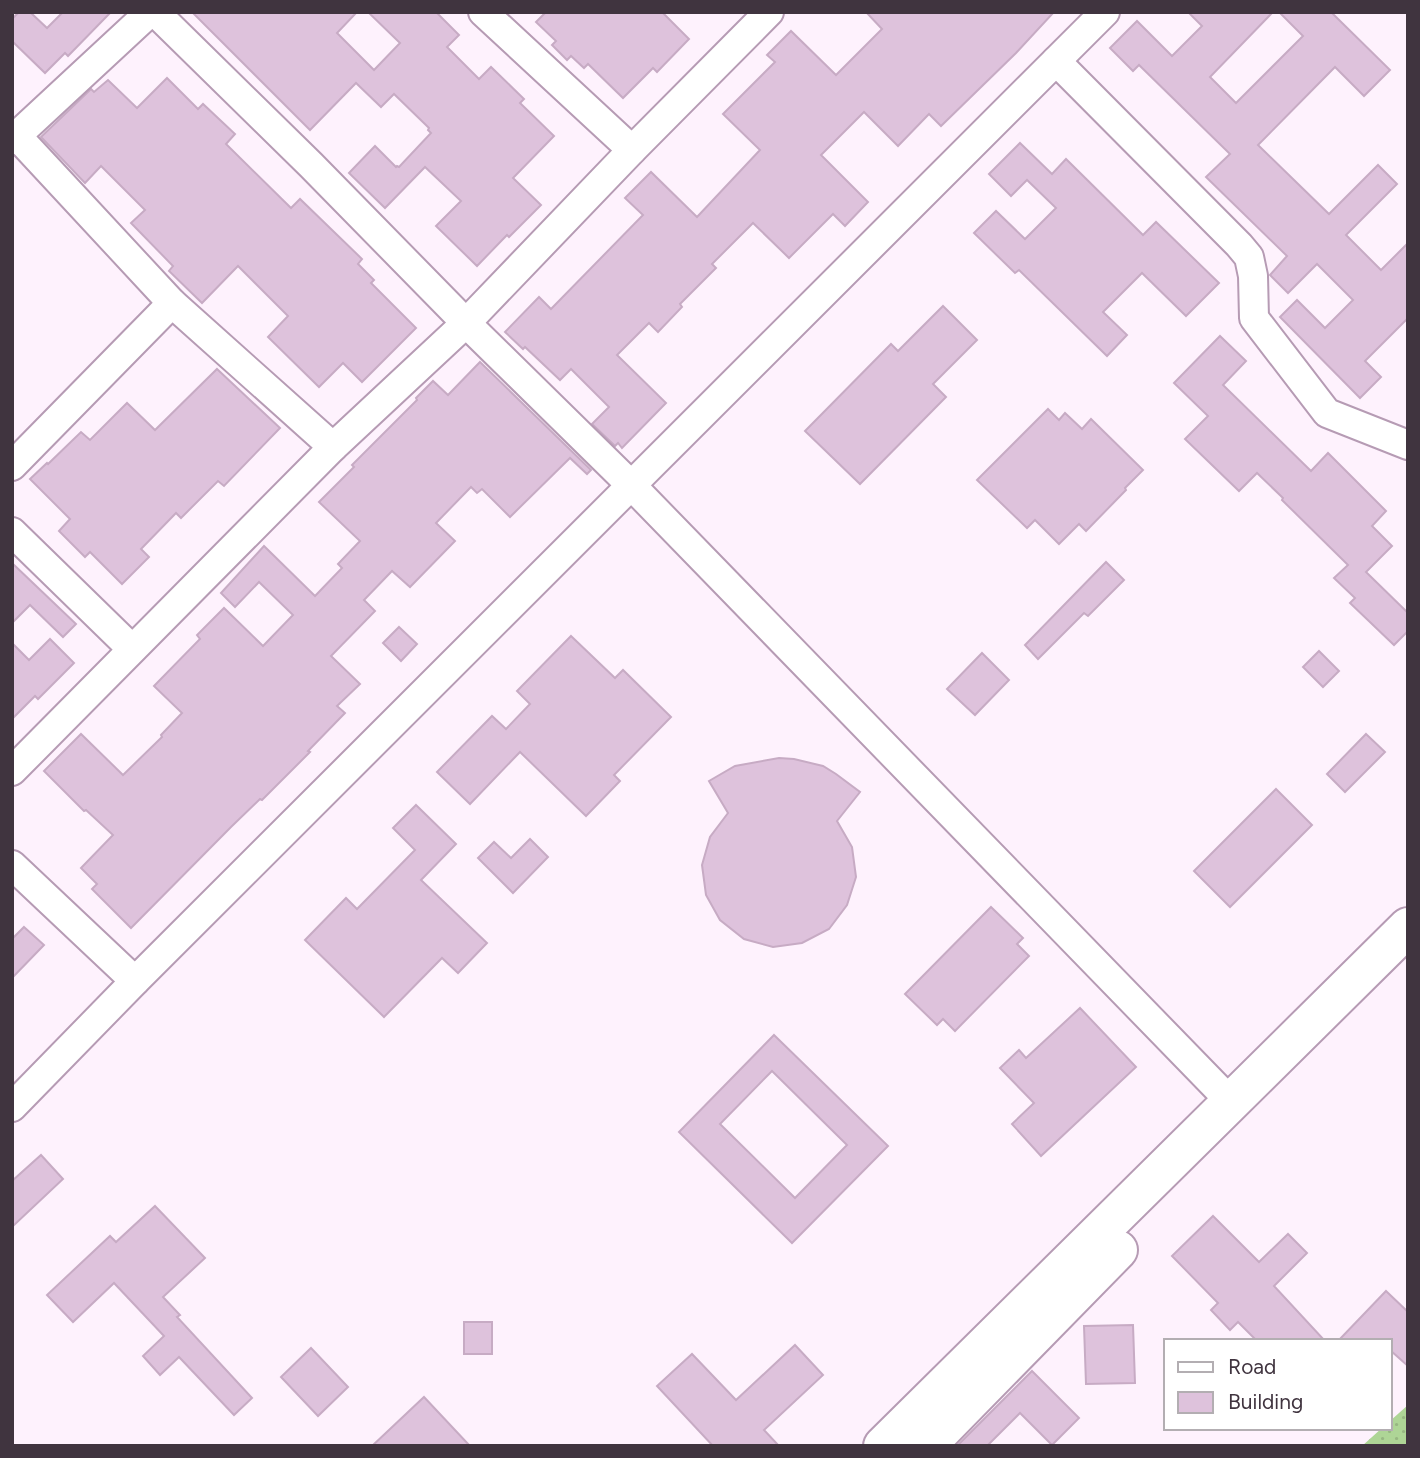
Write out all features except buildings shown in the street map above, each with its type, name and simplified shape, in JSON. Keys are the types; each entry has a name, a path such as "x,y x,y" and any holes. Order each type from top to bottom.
{"main road":[{"path":"883,1446 1408,927"},
{"path":"926,1446 1126,1242 1408,963"}],"street":[{"path":"333,447 172,303 14,137 153,12 321,175 466,323 632,486 1231,1102"},
{"path":"483,12 632,150"},
{"path":"12,771 333,447 466,323 769,12"},
{"path":"12,1107 1105,12"},
{"path":"1056,61 1239,244 1249,257 1254,318 1327,413 1408,445"},
{"path":"12,466 172,303"},
{"path":"12,532 132,649"},
{"path":"12,865 135,981"}],"green space":[{"path":"1408,1405 1408,1446 1362,1446 1380,1430 1392,1430 1392,1419"}]}
